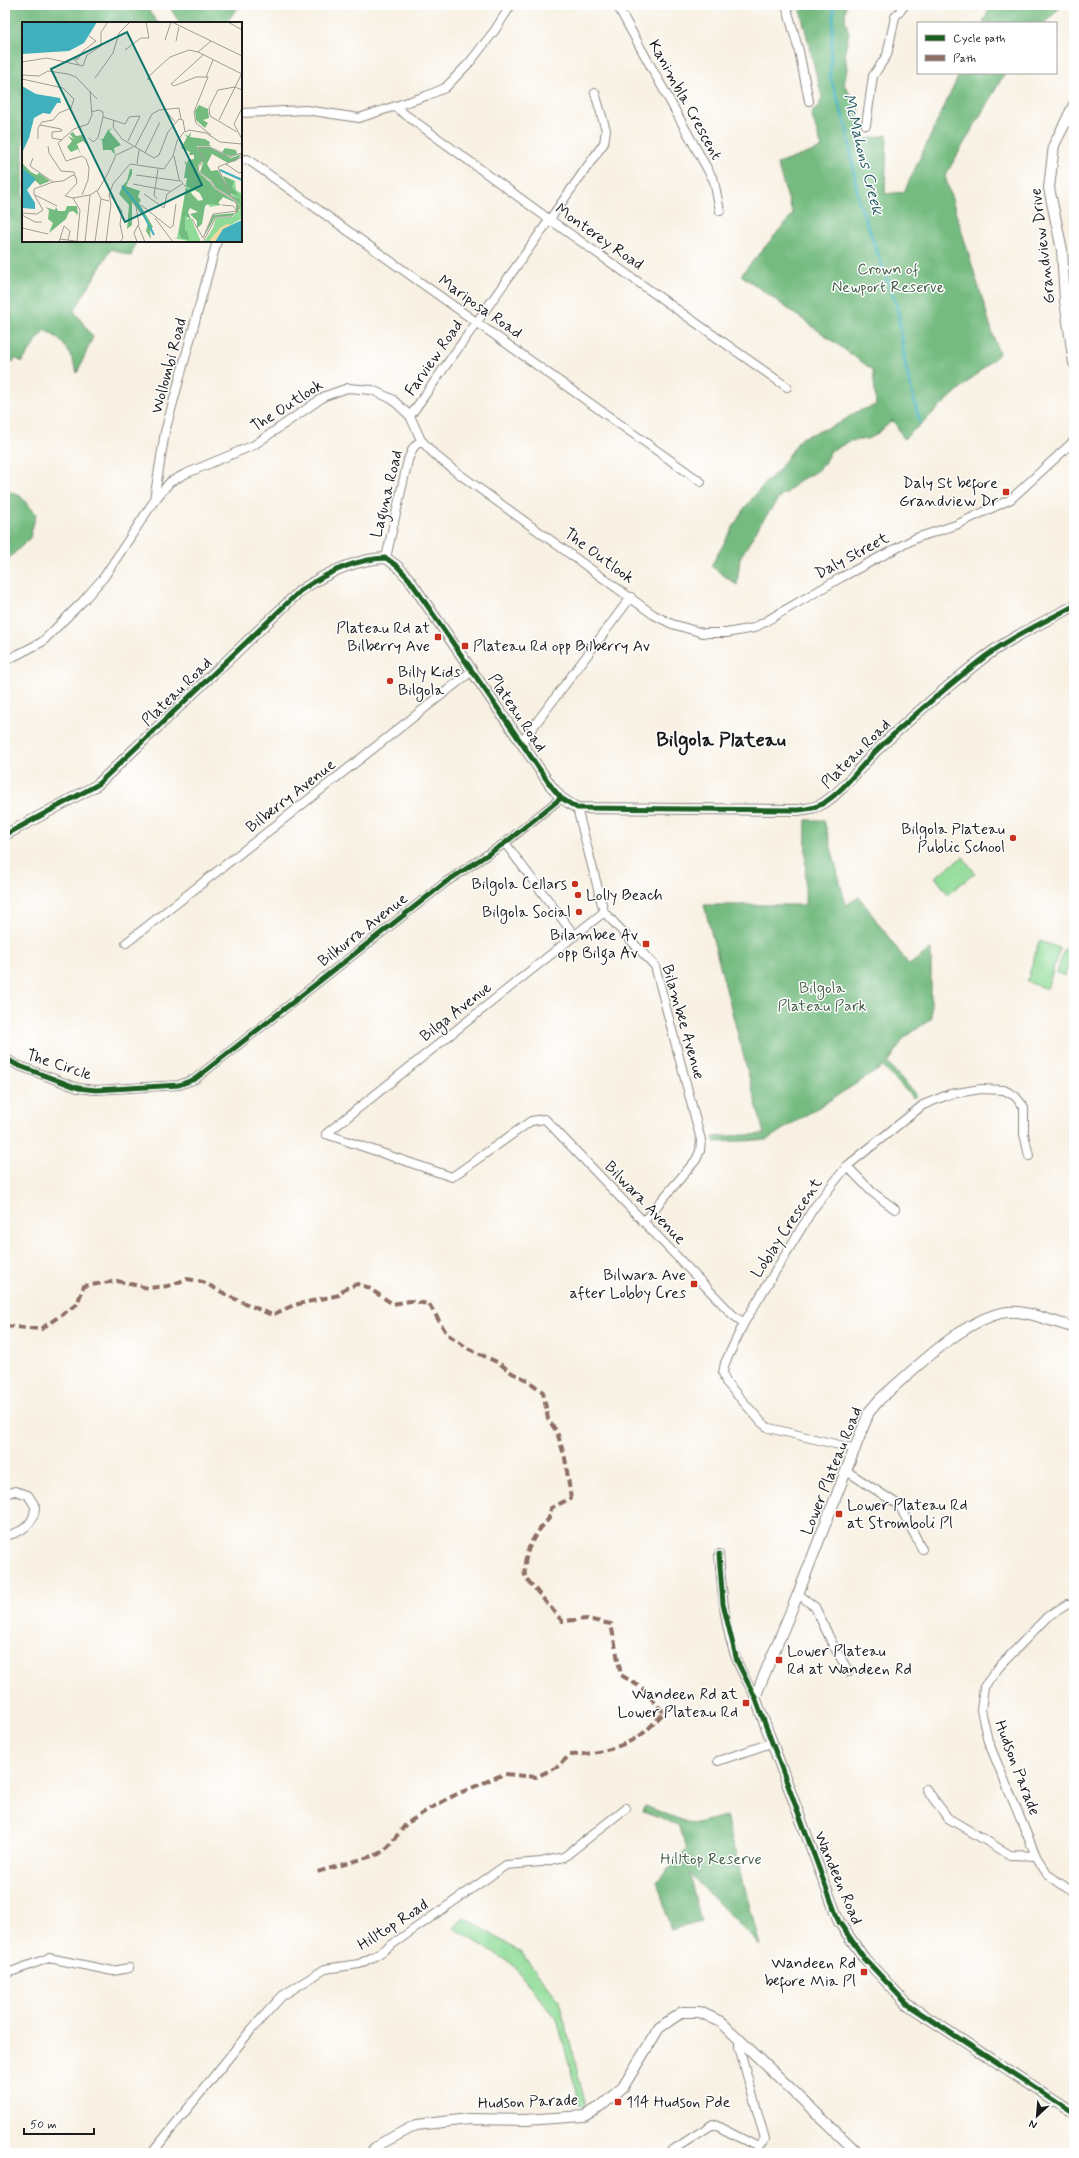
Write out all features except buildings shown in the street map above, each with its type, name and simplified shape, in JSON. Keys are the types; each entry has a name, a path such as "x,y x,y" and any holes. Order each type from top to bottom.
{"street":[{"path":"242,114 306,110 359,118 395,107 445,88 470,62 496,30 511,5"},
{"name":"Kanimbla Crescent","path":"617,5 714,181 720,211"},
{"path":"786,5 799,51 809,101"},
{"path":"866,125 873,76 887,54 895,17 905,5"},
{"name":"Farview Road","path":"410,416 604,144 606,130 595,92"},
{"name":"Grandview Drive","path":"1074,105 1054,145 1049,188 1062,250 1065,301 1074,363"},
{"name":"Monterey Road","path":"395,107 550,220 787,387"},
{"name":"Mariposa Road","path":"242,160 247,159 702,482"},
{"name":"Wollombi Road","path":"154,501 165,432 218,242"},
{"name":"The Outlook","path":"5,662 42,642 83,602 104,577 154,501 170,482 185,474 254,445 325,396 348,388 372,390 392,400 410,416 421,440 433,453 451,468 631,597 521,743"},
{"name":"Laguna Road","path":"386,558 408,460 413,448 421,440"},
{"name":"Daly Street","path":"631,597 654,615 672,624 703,633 726,633 754,628 842,577 916,538 956,525 1011,499 1074,441"},
{"name":"Plateau Road","path":"5,834 97,785 300,591 320,577 358,561 386,558 397,566 409,579 521,743 561,798 577,808 811,809 823,803 841,789 875,752 904,725 978,662 1028,630 1074,606"},
{"name":"Bilberry Avenue","path":"126,943 472,671"},
{"name":"Bilkurra Avenue","path":"182,1084 195,1079 446,882 505,843 561,798"},
{"name":"Bilambee Avenue","path":"577,808 604,912 655,966 700,1140 700,1151 696,1160 643,1222"},
{"path":"505,843 575,936"},
{"name":"Bilga Avenue","path":"326,1134 604,912"},
{"name":"The Circle","path":"5,1054 7,1059 17,1065 78,1088 96,1090 182,1084"},
{"name":"Loblay Crescent","path":"744,1323 812,1209 847,1166 923,1105 950,1094 981,1089 1004,1090 1015,1096 1024,1108 1024,1134 1029,1156"},
{"name":"Bilwara Avenue","path":"326,1134 452,1177 531,1121 545,1119 733,1316 744,1323"},
{"path":"847,1166 872,1192 895,1209"},
{"name":"Lower Plateau Road","path":"755,1697 848,1472 869,1412 880,1399 962,1330 991,1315 1017,1312 1074,1327"},
{"path":"744,1323 725,1363 723,1372 726,1382 762,1423 769,1428 856,1449"},
{"path":"848,1472 899,1505 922,1549"},
{"path":"5,1494 15,1491 22,1492 28,1495 35,1506 31,1522 26,1528 15,1534 5,1536"},
{"name":"Wandeen Road","path":"719,1554 724,1604 729,1633 737,1661 755,1697 839,1922 864,1958 907,2004 1074,2114"},
{"path":"798,1594 815,1607 834,1647 849,1672"},
{"name":"Hudson Parade","path":"1074,1604 1068,1604 1047,1617 1021,1642 984,1687 981,1710 988,1741 1036,1856 1047,1874 1074,1893"},
{"path":"718,1761 771,1743"},
{"path":"926,1789 948,1818 954,1822 1010,1855 1036,1856"},
{"name":"Hilltop Road","path":"152,2153 251,2030 282,1996 325,1969 359,1964 378,1955 506,1865 541,1862 564,1857 626,1808"},
{"path":"5,1974 49,1958 113,1971 129,1968"},
{"name":"Hudson Parade","path":"370,2153 382,2144 416,2125 469,2119 526,2120 584,2116 600,2107 623,2087 659,2028 682,2012 700,2012 721,2022 858,2153"},
{"path":"668,2153 713,2124 758,2147 764,2139 739,2047 739,2039"}],"green space":[{"path":"5,5 145,5 157,22 22,22 22,242 136,242 131,256 111,249 74,311 93,337 77,373 66,347 57,338 44,330 22,362 15,358 13,362 5,358"},
{"path":"169,5 240,5 227,22 178,22"},
{"name":"Crown of Newport Reserve","path":"799,5 846,5 845,19 849,34 845,51 847,69 844,84 859,110 858,129 861,140 887,135 885,194 904,192 960,74 1004,74 945,176 999,354 904,439 893,420 876,435 868,439 850,441 830,452 823,465 814,473 798,481 786,494 782,494 761,523 740,558 737,585 711,566 743,510 765,483 778,471 801,438 838,424 856,412 876,405 873,370 741,275 793,214 777,164 822,148 811,113 819,106 822,97"},
{"path":"991,5 1063,5 1046,22 983,22"},
{"path":"5,490 20,496 36,514 30,538 5,562"},
{"name":"Bilgola Plateau Park","path":"806,820 824,820 846,905 859,897 909,965 931,949 931,1019 904,1038 888,1064 917,1095 913,1098 883,1067 766,1140 714,1142 713,1137 764,1134 704,905 805,905"},
{"path":"963,857 975,873 948,894 935,877"},
{"path":"1039,941 1060,948 1047,989 1027,982"},
{"path":"1064,949 1072,952 1065,976 1057,973"},
{"name":"Hilltop Reserve","path":"645,1806 692,1824 726,1816 760,1946 689,1873 701,1922 671,1930 657,1881 687,1849 678,1825 643,1812"},
{"path":"464,1917 520,1952 559,2000 586,2106 580,2105 557,2019 511,1963 454,1928"}],"waterway":[{"name":"McMahons Creek","path":"834,5 830,76 847,129 859,202 897,306 906,369 920,423"},
{"path":"5,289 10,295"}],"marked path":[{"path":"5,1326 41,1329 77,1304 84,1286 117,1281 148,1288 168,1286 187,1279 203,1282 233,1298 272,1315 294,1305 339,1295 344,1289 357,1284 367,1287 393,1304 410,1301 429,1304 447,1334 469,1349 499,1363 512,1373 527,1380 543,1392 548,1419 557,1432 565,1458 571,1498 551,1508 548,1520 536,1534 530,1546 525,1564 525,1577 562,1621 587,1619 611,1624 621,1675 642,1688 664,1713 640,1736 620,1746 587,1754 570,1755 557,1767 536,1777 504,1774 455,1795 406,1824 388,1847 379,1854 314,1873"}],"cycle path":[{"path":"5,835 97,785 300,591 330,573 363,561 386,558 397,566 409,579 551,786 561,798 577,808 798,810 818,806 838,792 888,739 977,663 1012,639 1074,606"},
{"path":"5,1054 7,1059 17,1065 78,1088 96,1090 179,1085 195,1079 446,882 505,843 561,798"},
{"path":"719,1554 723,1604 737,1661 755,1697 839,1922 864,1958 907,2004 1074,2114"}],"place":[{"name":"Daly St before Grandview Dr","path":"1006,492"},
{"name":"Plateau Rd at Bilberry Ave","path":"438,637"},
{"name":"Plateau Rd opp Bilberry Av","path":"465,646"},
{"name":"Billy Kids Bilgola","path":"390,681"},
{"name":"Bilgola Plateau Public School","path":"1013,838"},
{"name":"Bilgola Cellars","path":"575,884"},
{"name":"Lolly Beach","path":"578,895"},
{"name":"Bilgola Social","path":"579,912"},
{"name":"Bilambee Av opp Bilga Av","path":"646,944"},
{"name":"Bilwara Ave after Lobby Cres","path":"694,1284"},
{"name":"Lower Plateau Rd at Stromboli Pl","path":"839,1514"},
{"name":"Lower Plateau Rd at Wandeen Rd","path":"779,1660"},
{"name":"Wandeen Rd at Lower Plateau Rd","path":"746,1703"},
{"name":"Wandeen Rd before Mia Pl","path":"864,1972"},
{"name":"114 Hudson Pde","path":"618,2102"}],"district":[{"name":"Bilgola Plateau","path":"721,740"}]}
